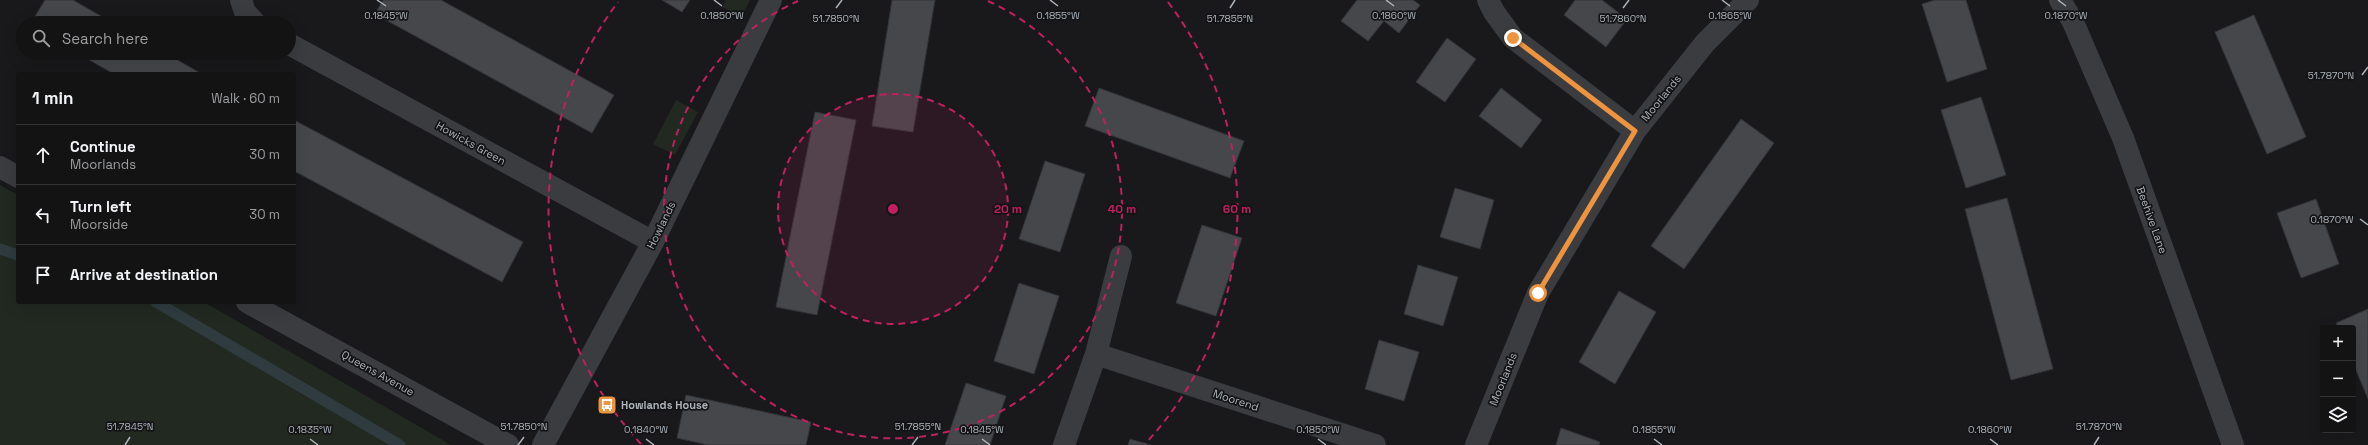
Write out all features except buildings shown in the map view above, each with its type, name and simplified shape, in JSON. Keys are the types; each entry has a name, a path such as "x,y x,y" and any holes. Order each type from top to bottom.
{"street":[{"path":"241,0 245,12 249,16"},
{"name":"Howlands","path":"543,445 653,242 771,0"},
{"path":"1488,0 1494,12 1513,38 1635,131"},
{"name":"Moorlands","path":"1476,445 1538,293 1635,131 1705,43 1748,0"},
{"name":"Beehive Lane","path":"2060,0 2073,22 2123,138 2233,445"},
{"name":"Howicks Green","path":"296,48 653,242"},
{"path":"0,167 16,176"},
{"path":"1064,445 1096,354 1121,256"},
{"name":"Queens Avenue","path":"251,304 508,445"},
{"name":"Moorend","path":"1096,354 1375,445"}],"shaded area":[{"path":"726,0 750,0 742,17 722,7"},
{"path":"676,100 698,112 675,155 653,144"},
{"path":"0,185 16,194 16,304 207,304 451,445 0,445"}],"waterway":[{"path":"0,249 16,254"},
{"path":"159,304 400,445"}],"place":[{"name":"Howlands House","path":"607,405"}],"route":[{"path":"1513,38 1635,131 1538,293"}]}
